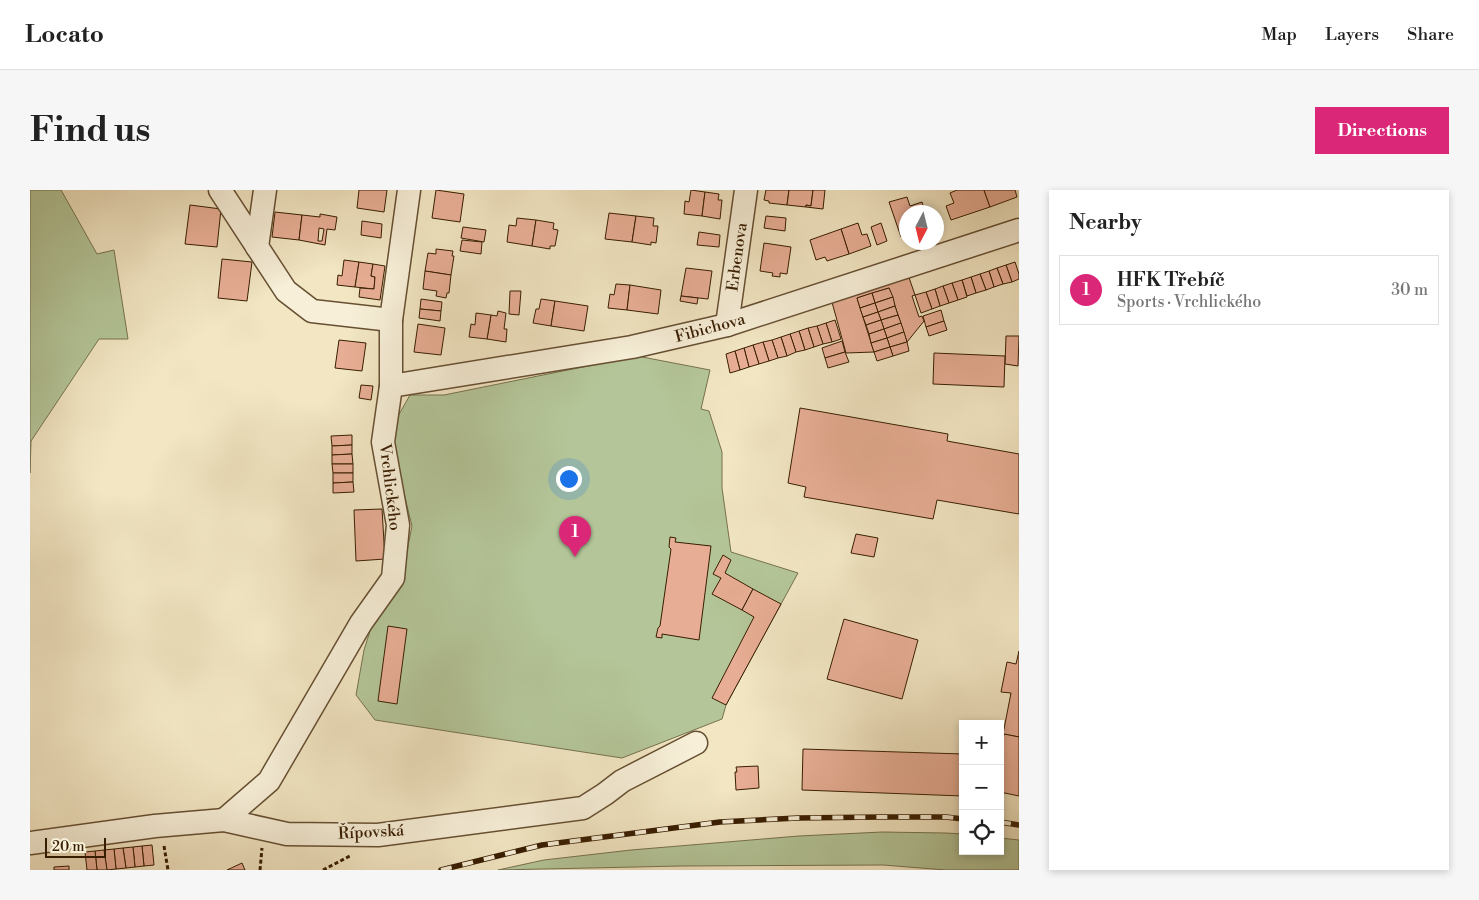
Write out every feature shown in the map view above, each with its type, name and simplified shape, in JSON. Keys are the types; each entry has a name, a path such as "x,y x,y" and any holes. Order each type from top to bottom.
{"street":[{"path":"220,190 286,291 312,311 391,320"},
{"path":"257,247 265,190"},
{"name":"Vrchlického","path":"224,820 269,781 361,623 393,578 398,525 383,442 391,386 391,320 409,190"},
{"name":"Erbenova","path":"727,324 746,190"},
{"name":"Fibichova","path":"391,386 632,348 727,324 1019,230"},
{"name":"Řípovská","path":"30,843 155,826 224,820 288,834 378,834 584,808 622,781 696,743"}],"green space":[{"path":"30,190 61,190 97,254 114,250 128,339 99,339 31,441 30,473"},
{"path":"637,356 710,370 701,409 709,411 722,452 722,488 731,552 798,573 726,705 722,719 622,758 375,720 356,695 364,650 377,609 405,561 412,526 392,446 393,425 410,395 444,395"},
{"path":"882,832 959,834 959,855 1004,855 1004,838 1019,840 1019,870 946,870 883,865 681,866 498,870 544,860 631,850 799,836"}],"building":[{"path":"359,190 387,190 384,212 357,208"},
{"path":"436,190 464,194 460,222 432,218"},
{"path":"691,190 705,192 702,216 684,214 685,201 689,202"},
{"path":"766,190 789,190 787,205 769,203 769,201 764,200"},
{"path":"789,190 813,190 811,206 787,205"},
{"path":"813,190 825,190 823,209 806,207 806,205 811,206"},
{"path":"957,190 984,190 990,207 951,220 946,206 954,203 950,193"},
{"path":"984,190 1015,190 1017,197 990,207"},
{"path":"705,192 719,194 718,200 722,200 720,219 702,216"},
{"path":"907,197 910,205 899,205 899,231 889,202"},
{"path":"190,205 221,209 217,247 185,244"},
{"path":"275,212 302,215 299,240 272,237"},
{"path":"609,213 636,216 632,242 605,239"},
{"path":"320,214 337,217 335,230 327,229 325,245 299,240 302,215 320,217","holes":["319,228 324,229 322,241 318,241"]},
{"path":"636,216 654,218 653,226 658,226 656,243 651,242 651,245 632,242"},
{"path":"766,216 786,218 785,231 764,228"},
{"path":"517,218 536,220 532,246 507,242 509,225 516,226"},
{"path":"536,220 554,223 553,229 558,230 555,246 550,246 550,249 532,246"},
{"path":"362,221 382,224 381,238 361,235"},
{"path":"858,223 862,235 867,234 871,246 849,254 841,229"},
{"path":"881,223 887,241 877,245 871,227"},
{"path":"463,227 486,230 484,242 461,238"},
{"path":"841,229 849,254 827,261 825,257 816,260 810,240"},
{"path":"699,232 720,235 719,247 697,245"},
{"path":"462,240 482,242 481,254 460,251"},
{"path":"764,243 791,247 787,274 780,273 780,277 772,276 773,273 760,271"},
{"path":"436,249 453,251 451,275 425,271 428,253 436,254"},
{"path":"222,259 252,262 247,301 218,298"},
{"path":"344,260 359,262 355,287 337,285 338,275 342,276"},
{"path":"359,262 373,264 371,276 375,277 374,289 355,287"},
{"path":"1015,262 1019,279 1012,282 1006,265"},
{"path":"373,264 385,266 380,300 359,297 360,288 374,289 375,277 371,276"},
{"path":"1006,265 1012,282 1003,284 997,268"},
{"path":"686,268 712,271 708,299 681,296"},
{"path":"997,268 1003,284 994,287 989,271"},
{"path":"906,269 915,295 912,296 919,317 922,316 924,321 907,342 889,288 857,298 874,352 846,353 830,295"},
{"path":"425,271 451,275 449,293 447,293 446,298 436,296 437,291 423,289"},
{"path":"989,271 994,287 986,290 980,274"},
{"path":"980,274 986,290 976,293 971,277"},
{"path":"971,277 976,293 967,296 962,280"},
{"path":"962,280 967,297 958,300 952,283"},
{"path":"952,283 958,300 949,303 943,286"},
{"path":"616,284 630,285 627,310 608,308 610,294 614,295"},
{"path":"630,285 661,290 658,314 627,310"},
{"path":"943,286 949,303 940,306 935,289"},
{"path":"889,288 893,297 875,303 872,293"},
{"path":"935,289 940,306 932,309 926,292"},
{"path":"510,291 521,291 519,315 509,314"},
{"path":"926,292 932,309 921,313 915,295"},
{"path":"872,293 875,303 860,308 857,298"},
{"path":"681,296 698,298 697,304 680,301"},
{"path":"893,297 895,306 878,312 875,303"},
{"path":"421,299 442,302 441,311 420,309"},
{"path":"541,299 555,301 551,326 533,323 536,309 539,309"},
{"path":"555,301 588,306 584,331 551,326"},
{"path":"875,303 878,312 863,317 860,308"},
{"path":"895,306 898,315 881,320 878,312"},
{"path":"420,309 441,311 440,321 419,318"},
{"path":"941,310 944,321 926,327 923,316"},
{"path":"498,311 506,313 504,329 507,329 506,342 487,339 491,315 497,316"},
{"path":"878,312 881,320 866,325 863,317"},
{"path":"476,313 491,315 487,339 469,337 471,324 475,325"},
{"path":"898,315 901,323 884,329 881,320"},
{"path":"835,320 841,339 832,342 826,323"},
{"path":"881,320 884,329 869,334 866,325"},
{"path":"944,321 947,330 929,336 926,327"},
{"path":"826,323 832,342 823,344 817,326"},
{"path":"901,323 904,332 887,338 884,329"},
{"path":"418,324 445,328 441,355 414,352"},
{"path":"817,326 823,344 814,347 808,328"},
{"path":"808,328 814,347 805,350 799,331"},
{"path":"884,329 887,338 871,343 869,334"},
{"path":"799,331 805,350 796,352 790,334"},
{"path":"904,332 907,342 890,347 887,338"},
{"path":"790,334 796,352 787,356 781,337"},
{"path":"1006,336 1019,336 1018,366 1005,364"},
{"path":"781,337 787,356 778,358 772,340"},
{"path":"887,338 890,347 874,352 871,343"},
{"path":"339,340 366,343 362,371 335,368"},
{"path":"772,340 778,358 769,361 763,342"},
{"path":"842,341 845,352 825,358 822,348"},
{"path":"763,342 769,361 759,364 753,345"},
{"path":"907,342 909,351 893,356 890,347"},
{"path":"753,345 759,364 749,367 744,348"},
{"path":"890,347 893,356 877,361 874,352"},
{"path":"744,348 749,367 740,370 735,351"},
{"path":"735,351 740,370 730,373 726,354"},
{"path":"845,352 849,362 828,368 825,358"},
{"path":"934,353 1005,356 1004,387 933,384"},
{"path":"361,385 373,386 371,400 359,398"},
{"path":"800,408 948,434 947,441 1019,454 1019,514 937,500 933,519 804,497 806,487 788,483"},
{"path":"352,435 352,445 332,446 331,436"},
{"path":"352,445 352,454 332,455 332,446"},
{"path":"352,454 353,464 332,464 332,455"},
{"path":"332,464 353,464 353,473 333,473"},
{"path":"333,473 353,473 353,482 333,483"},
{"path":"353,482 354,492 333,493 333,483"},
{"path":"382,509 385,559 356,561 354,510"},
{"path":"856,534 878,538 874,557 851,553"},
{"path":"670,537 676,538 675,542 711,546 699,640 662,634 662,638 656,637 660,626 671,549 669,547"},
{"path":"723,555 731,560 725,573 753,589 742,610 712,594 721,578 713,574"},
{"path":"753,589 781,604 726,705 712,698 754,617 742,610"},
{"path":"844,619 918,640 902,699 827,679"},
{"path":"388,626 407,629 397,704 378,701"},
{"path":"1019,651 1019,737 1004,734 1011,693 1001,692 1007,662 1016,664"},
{"path":"1004,734 1019,737 1019,796 1004,793"},
{"path":"803,749 959,754 959,796 802,790"},
{"path":"758,766 759,788 736,790 736,767"},
{"path":"152,845 154,865 144,866 142,846"},
{"path":"142,846 144,866 135,867 133,847"},
{"path":"133,847 135,867 126,868 123,848"},
{"path":"123,848 126,868 116,869 114,849"},
{"path":"114,849 116,869 107,870 104,850"},
{"path":"104,850 107,870 97,870 95,851"},
{"path":"95,851 97,870 87,870 85,852"},
{"path":"242,863 245,870 227,870"},
{"path":"69,866 69,870 54,870 54,867"}],"railway":[{"path":"441,870 542,845 720,822 798,818 959,819"},
{"path":"1004,823 1019,825"}],"place":[{"name":"HFK Třebíč","path":"575,557"}]}
